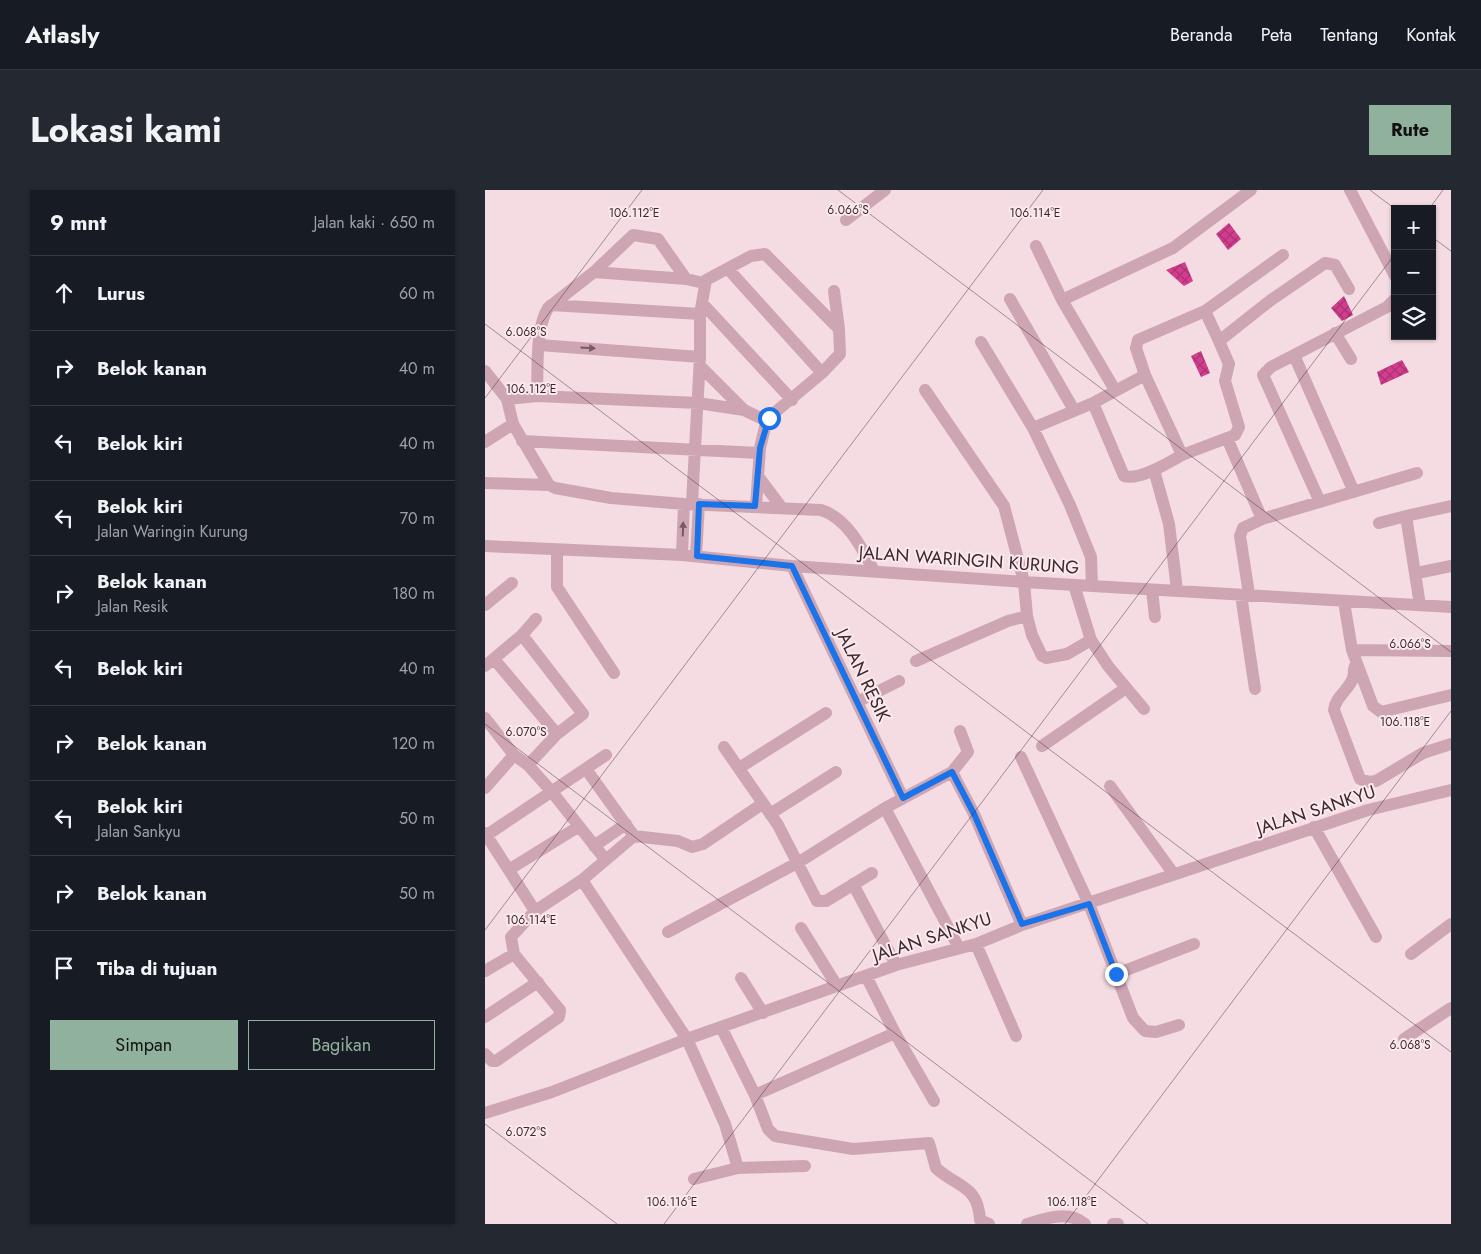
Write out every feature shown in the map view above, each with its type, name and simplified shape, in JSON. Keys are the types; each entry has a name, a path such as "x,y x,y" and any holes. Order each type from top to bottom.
{"street":[{"path":"846,220 885,190"},
{"path":"1062,300 1173,248 1251,190"},
{"path":"1350,190 1391,268"},
{"path":"537,396 539,345 545,313 551,305 595,272 636,234 658,238 686,279"},
{"path":"1036,246 1062,300 1115,390"},
{"path":"682,555 692,504 701,309 704,284 709,277 729,270 751,256 765,254 839,329"},
{"path":"1181,455 1145,375 1136,348 1139,340 1205,311 1283,256"},
{"path":"1219,341 1271,300 1325,263 1335,265 1349,289"},
{"path":"729,270 822,373"},
{"path":"595,272 686,279 704,284"},
{"path":"755,506 759,453 767,421 822,373 839,354 839,329 834,291"},
{"path":"1010,299 1074,410"},
{"path":"1320,502 1262,378 1264,372 1387,307 1391,303"},
{"path":"551,305 701,309 791,400"},
{"path":"1093,403 1123,476 1129,478 1154,470 1181,455 1235,435 1239,427 1225,381 1229,364 1205,311"},
{"path":"1335,333 1351,359"},
{"path":"981,342 1033,428 1070,505 1091,557 1092,586"},
{"path":"539,345 700,362 744,410"},
{"path":"1294,355 1353,492"},
{"path":"485,371 507,399 513,424 549,485"},
{"path":"1033,428 1093,403 1145,375"},
{"path":"925,390 1004,506 1024,582 1027,616 1035,642 1042,656 1046,658 1067,654 1091,640"},
{"path":"507,399 537,396 698,404 744,410 767,421"},
{"path":"485,442 513,424"},
{"path":"1227,438 1262,519"},
{"path":"522,442 695,448 759,453"},
{"path":"1154,470 1169,524 1177,590"},
{"path":"1255,689 1241,533 1245,528 1262,519 1417,472"},
{"path":"757,476 781,508"},
{"path":"485,483 549,485 562,491 611,498 821,510 834,515 857,542 873,571"},
{"path":"692,504 697,556"},
{"path":"1379,523 1451,506"},
{"path":"1406,516 1417,573 1420,605"},
{"name":"JALAN WARINGIN KURUNG","path":"488,548 682,555 792,566 1024,582 1451,608"},
{"path":"557,550 557,587 614,673"},
{"name":"JALAN RESIK","path":"792,566 903,798"},
{"path":"1417,573 1451,566"},
{"path":"485,605 512,583"},
{"path":"1074,585 1091,640 1108,666 1144,709"},
{"path":"1152,590 1155,617"},
{"path":"1345,602 1352,650 1373,706 1381,712 1451,695"},
{"path":"917,661 1007,621 1027,616"},
{"path":"536,619 522,635 489,663 557,734"},
{"path":"522,635 583,714 557,734 528,764"},
{"path":"1352,650 1451,651"},
{"path":"1357,663 1353,669 1353,678 1336,702 1334,710 1360,779 1369,782 1376,781 1423,753 1451,744"},
{"path":"857,702 899,681"},
{"path":"1042,746 1127,688"},
{"path":"739,768 826,713"},
{"path":"485,718 514,755 528,764 552,792 605,860"},
{"path":"668,932 799,862 885,808 952,772 969,752 961,731"},
{"path":"724,747 770,814 799,862 819,902 825,901 872,873"},
{"path":"485,788 514,755"},
{"path":"535,911 486,834 606,755"},
{"path":"1021,757 1089,904 1133,1018 1139,1027 1145,1031 1155,1032 1179,1025"},
{"path":"586,769 634,836"},
{"path":"770,814 837,772"},
{"path":"952,772 974,814 1022,924"},
{"path":"1110,786 1173,873"},
{"name":"JALAN SANKYU","path":"485,1113 552,1092 687,1039 896,965 976,944 1022,924 1089,904 1173,873 1314,827 1368,810 1451,790"},
{"path":"485,1054 492,1061 496,1061 559,1018 560,1010 514,954 511,937 535,911 582,880 634,836 678,841 693,847 703,844 762,804"},
{"path":"885,808 959,948"},
{"path":"594,846 626,824"},
{"path":"510,869 578,827"},
{"path":"1314,827 1376,937"},
{"path":"582,880 687,1039 714,1097 738,1168"},
{"path":"853,884 896,965"},
{"path":"1411,954 1451,924"},
{"path":"801,928 837,986"},
{"path":"976,944 1016,1036"},
{"path":"1116,974 1194,944"},
{"path":"485,971 514,954"},
{"path":"866,976 895,1033 934,1101"},
{"path":"741,978 763,1013"},
{"path":"485,1017 538,982"},
{"path":"1404,1039 1451,1008"},
{"path":"721,1027 755,1094 768,1129 775,1136 853,1149 929,1143 936,1168 969,1190 976,1197 982,1223"},
{"path":"755,1094 895,1033"},
{"path":"694,1179 738,1168 805,1166"},
{"path":"1027,1224 1070,1215 1077,1217 1085,1224"},
{"path":"1113,1224 1119,1224"}],"building":[{"path":"1229,223 1241,239 1228,250 1216,234"},
{"path":"1185,262 1193,281 1184,286 1166,270"},
{"path":"1344,296 1353,315 1342,321 1331,308"},
{"path":"1201,351 1210,373 1201,377 1191,356"},
{"path":"1402,360 1409,372 1381,385 1377,372"}],"route":[{"path":"769,418 760,448 755,506 699,504 697,556 792,566 841,672 903,798 952,772 974,814 1022,924 1089,904 1116,974"}]}
